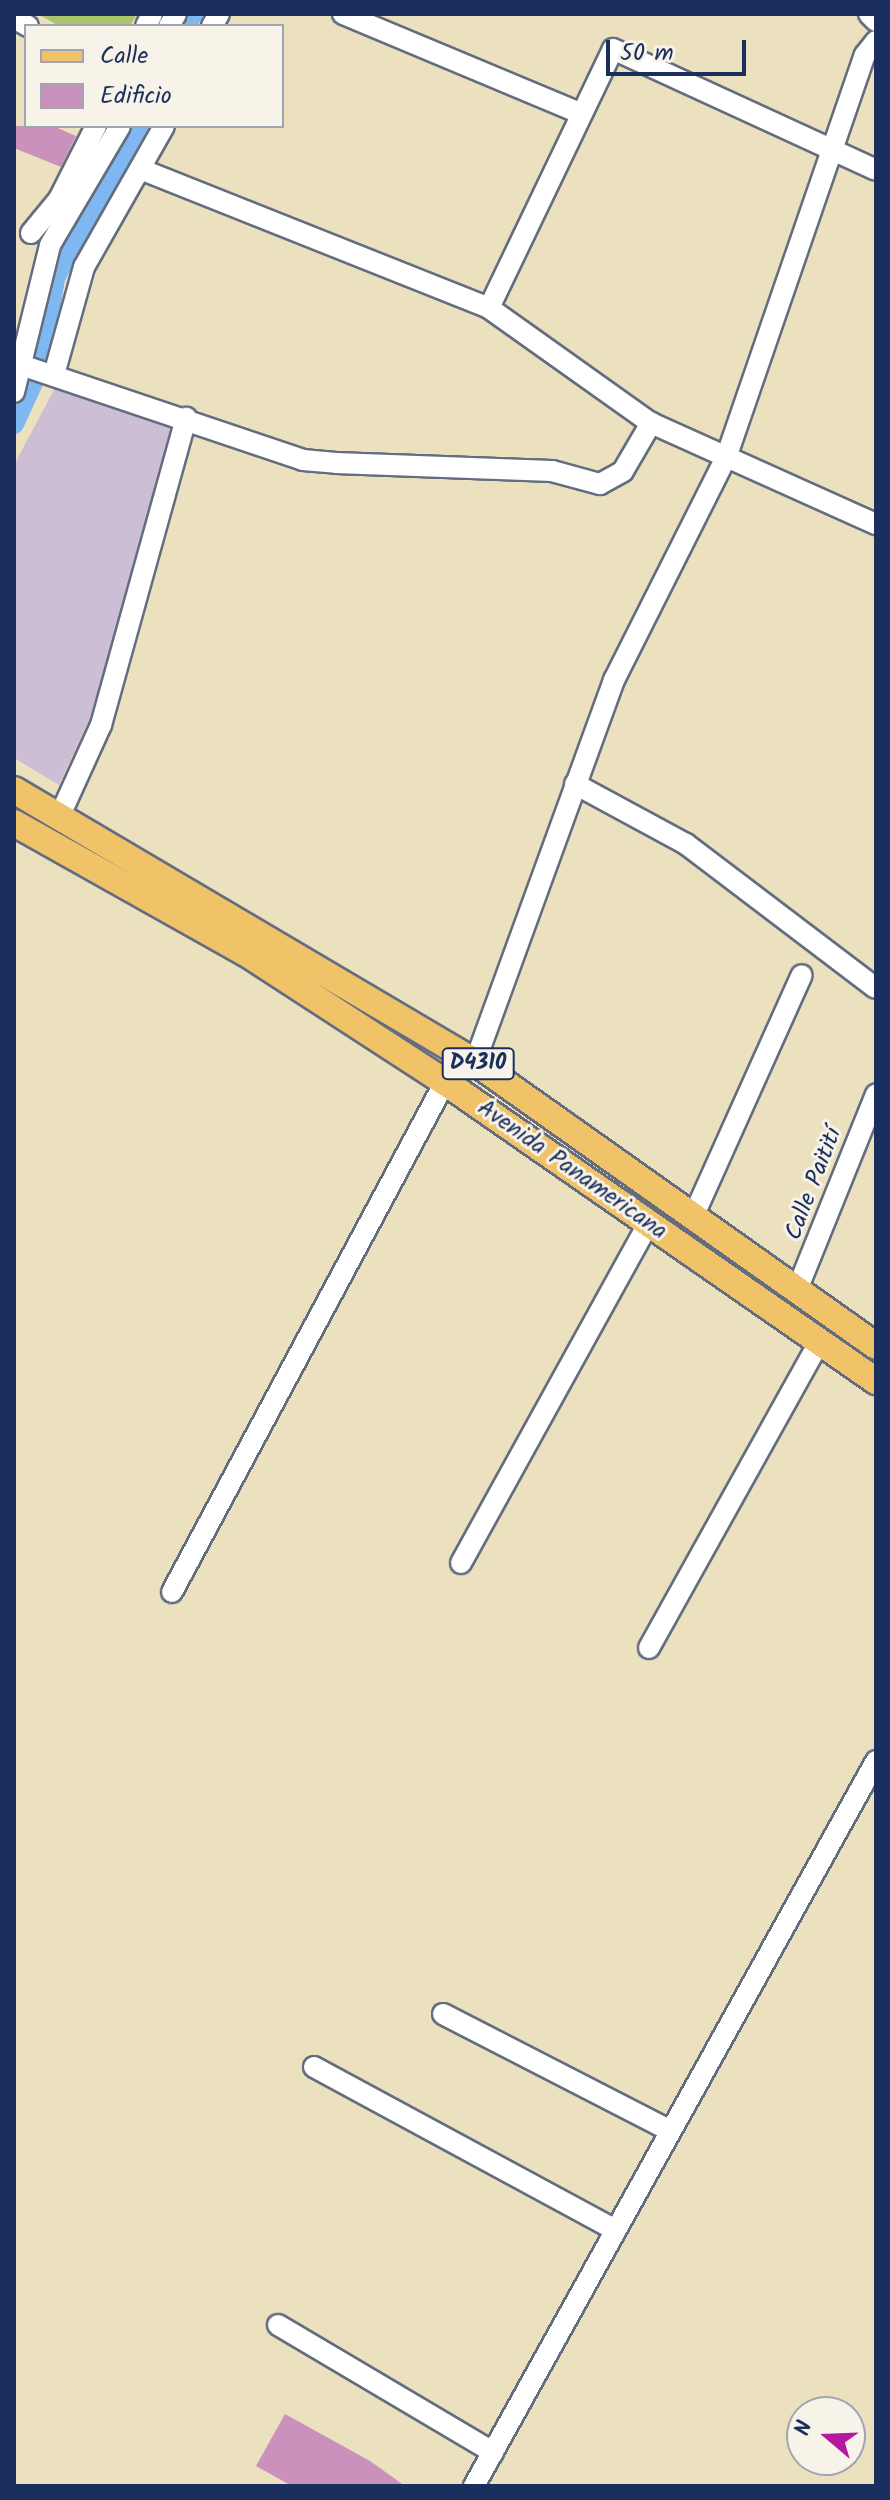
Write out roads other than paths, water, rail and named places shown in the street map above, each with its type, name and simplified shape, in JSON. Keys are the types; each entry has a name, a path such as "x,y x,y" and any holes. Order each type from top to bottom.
{"main road":[{"name":"Avenida Panamericana","path":"14,790 61,813 475,1062 876,1346"},
{"name":"Avenida Panamericana","path":"14,823 246,953 445,1082 876,1381"}],"street":[{"path":"343,14 580,113"},
{"path":"869,14 876,21"},
{"path":"475,1062 614,680 727,455 836,151 865,55 876,41"},
{"path":"489,308 613,49 876,170"},
{"path":"50,245 22,227 59,199 95,128"},
{"path":"14,392 26,367 50,245 119,128"},
{"path":"53,371 84,267 145,171 163,128"},
{"path":"145,171 489,308 651,423 876,524"},
{"path":"26,367 53,371 303,460 552,471 600,484 623,471 651,423"},
{"path":"61,813 101,725 186,418"},
{"path":"575,784 686,844 876,988"},
{"path":"693,1217 802,975"},
{"path":"172,1592 445,1082"},
{"name":"Calle Paitití","path":"797,1290 876,1094"},
{"path":"461,1563 649,1222"},
{"path":"649,1648 819,1342"},
{"path":"474,2486 876,1761"},
{"path":"443,2014 671,2131"},
{"path":"314,2067 616,2230"},
{"path":"278,2325 493,2452"}],"waterway":[{"path":"187,24 193,14"},
{"path":"14,424 42,363 55,278 137,128"}]}
